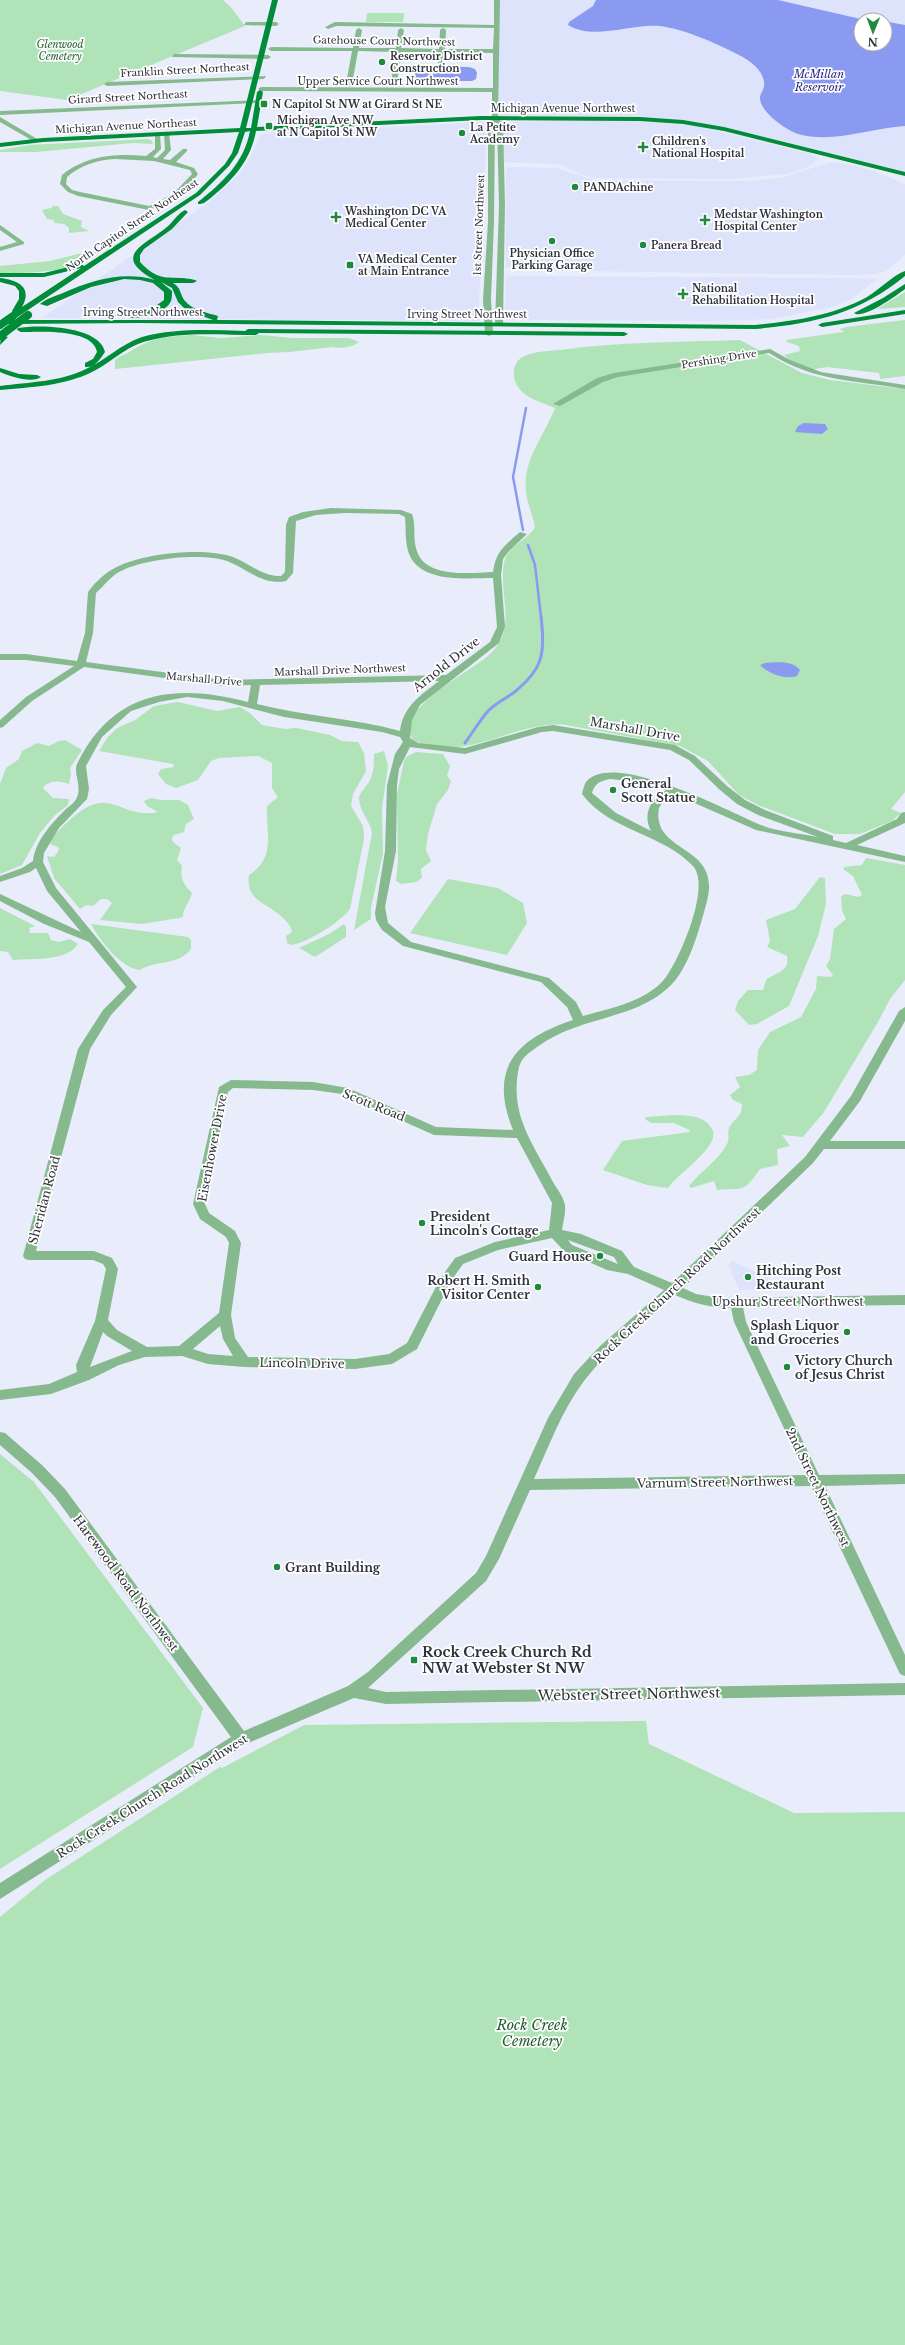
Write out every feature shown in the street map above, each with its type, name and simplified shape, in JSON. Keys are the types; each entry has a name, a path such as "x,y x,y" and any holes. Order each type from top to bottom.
{"main road":[{"name":"North Capitol Street Northeast","path":"14,319 95,261 186,203 207,186 230,161 242,130 275,0"},
{"path":"276,27 282,0"},
{"path":"1,339 10,329 28,315 215,191 232,174 246,153 253,130 262,83 272,46"},
{"name":"Michigan Avenue Northwest","path":"253,130 495,118 633,118 683,122 730,130 905,174"},
{"name":"Michigan Avenue Northeast","path":"0,145 18,142 253,130"},
{"name":"Michigan Avenue Northwest","path":"867,165 905,179"},
{"path":"185,212 170,228 144,246 137,255 137,262 141,268 167,281 178,291 182,302 196,312 216,318 258,322"},
{"path":"0,276 50,274 95,261"},
{"name":"Irving Street Northwest","path":"499,324 728,327 778,325 827,315 858,304 875,296 905,273"},
{"path":"39,322 138,316 159,308 168,301 169,296 166,289 153,282 138,278 116,278 91,283 44,304"},
{"path":"0,280 17,285 24,293 23,299 14,319"},
{"path":"167,281 194,281 178,291"},
{"name":"Irving Street Northwest","path":"0,324 14,319 39,322 258,322 489,329 747,333 822,325 868,309 905,286"},
{"path":"822,325 905,312"},
{"path":"156,329 177,327 489,329 499,324"},
{"name":"Irving Street Northwest","path":"21,330 156,329 291,331 489,329"},
{"path":"0,330 81,334 97,342 100,346 101,352 96,360 83,368 58,375 24,377 0,370"},
{"path":"0,388 63,379 97,367 128,344 158,335 186,333 265,334 291,331"},
{"path":"97,367 116,346 138,332"}],"street":[{"name":"1st Street Northwest","path":"489,329 487,299 490,222 491,123 495,118 497,0"},
{"path":"246,24 269,24 276,27"},
{"path":"485,27 477,30 334,30 328,27 332,24 476,25 496,27"},
{"path":"349,84 359,30"},
{"path":"394,84 400,30"},
{"path":"441,63 443,30"},
{"name":"Gatehouse Court Northwest","path":"272,46 356,50 496,51"},
{"path":"174,56 268,57"},
{"name":"Franklin Street Northeast","path":"107,84 256,77 262,83"},
{"name":"Upper Service Court Northwest","path":"262,83 394,84 495,88"},
{"name":"Upper Service Court Northwest","path":"262,83 495,88"},
{"name":"Girard Street Northeast","path":"0,114 258,101"},
{"name":"1st Street Northwest","path":"495,118 500,124 502,205 499,324"},
{"path":"0,119 37,141"},
{"path":"12,126 18,142"},
{"path":"147,159 155,154 159,148 157,134"},
{"path":"157,161 165,154 169,147 167,134"},
{"path":"159,148 169,147"},
{"path":"171,163 185,150"},
{"path":"120,157 147,159 190,168 195,174 178,192 157,206 149,208 74,193 67,189 62,181 69,172 92,161 120,157"},
{"path":"0,227 22,243 0,249"},
{"name":"Pershing Drive","path":"557,404 600,380 617,375 770,351 789,364 812,374 905,387"},
{"path":"0,725 29,699 80,666 89,633 92,592 115,570 151,559 190,555 228,559 263,578 283,579 289,573 290,525 292,519 301,515 324,512 402,512 409,516 413,553 421,564 440,573 451,575 497,575"},
{"name":"Arnold Drive","path":"523,534 506,549 500,559 497,575 501,627 494,643 416,704 411,712 406,738 398,756 389,812 390,865 379,909 382,921 391,933 408,944 544,980 572,1005 579,1020"},
{"name":"Marshall Drive","path":"0,657 26,657 80,666 223,683 256,683 252,706 284,714 383,729 406,738 415,746 465,751 480,748 541,729 553,728 672,747 684,751 699,762 724,789 741,802 847,846 905,859"},
{"name":"Marshall Drive Northwest","path":"256,683 449,678"},
{"path":"92,940 51,889 38,862 39,853 55,826 82,799 84,789 81,766 98,736 128,709 157,699 187,694 223,698 252,706"},
{"path":"554,1233 559,1205 538,1163 521,1134 512,1112 509,1096 517,1058 538,1039 564,1025 643,1000 665,985 678,965 695,924 705,889 701,870 662,838 627,824 605,810 587,794 587,788 594,780 610,775 653,782 760,828 847,846 901,821 905,815"},
{"path":"662,838 653,823 652,810 657,800 673,790"},
{"path":"0,880 26,870 38,862"},
{"path":"0,897 48,922 92,940"},
{"name":"Sheridan Road","path":"84,1376 83,1365 101,1321 112,1269 108,1261 94,1254 29,1256 84,1049 107,1014 132,988 92,940"},
{"name":"Rock Creek Church Road Northwest","path":"0,1892 241,1739 353,1691 373,1676 481,1577 492,1559 560,1408 579,1378 622,1334 674,1289 800,1170 821,1145 856,1098 905,1011"},
{"name":"Scott Road","path":"231,1084 313,1086 344,1092 434,1130 444,1132 521,1134"},
{"name":"Eisenhower Drive","path":"231,1084 223,1090 199,1204 204,1216 212,1223 231,1234 235,1243 225,1315 229,1339 244,1362"},
{"path":"821,1145 905,1145"},
{"name":"Upshur Street Northwest","path":"554,1233 568,1248 611,1267 630,1270 704,1301 736,1303 905,1300"},
{"name":"Lincoln Drive","path":"0,1395 51,1389 84,1376 114,1361 145,1352 182,1351 208,1359 244,1362 355,1364 392,1359 412,1346 446,1279 460,1261 495,1246 554,1233"},
{"name":"2nd Street Northwest","path":"736,1303 740,1322 905,1670"},
{"path":"182,1351 225,1315"},
{"path":"101,1321 112,1334 145,1352"},
{"name":"Harewood Road Northwest","path":"0,1438 37,1469 60,1493 241,1739"},
{"name":"Varnum Street Northwest","path":"525,1485 905,1479"},
{"name":"Webster Street Northwest","path":"353,1691 386,1698 905,1688"}],"shaded area":[{"path":"497,0 905,0 905,173 690,123 633,118 495,118"},
{"name":"Children's National Hospital","path":"639,120 702,127 811,154 819,159 804,169 787,174 732,179 595,178 582,175 559,164 503,162 503,124 505,122"},
{"name":"Washington DC VA Medical Center","path":"486,123 483,267 480,277 479,305 481,319 479,321 42,318 209,202 239,174 251,156 261,134"},
{"name":"Medstar Washington Hospital Center","path":"831,162 853,165 874,171 905,184 905,255 886,271 878,274 853,275 514,270 506,267 506,168 508,167 556,168 594,180 743,181 781,178"},
{"name":"National Rehabilitation Hospital","path":"510,276 877,279 852,299 832,307 772,319 711,321 514,320 505,318 506,278"},
{"path":"732,1261 768,1278 770,1290 739,1290 728,1265"}],"green space":[{"name":"Glenwood Cemetery","path":"0,0 223,0 245,26 67,100 0,91"},
{"path":"367,13 404,13 403,22 366,22"},
{"path":"149,139 153,144 133,143 36,152 0,152 0,150 29,145"},
{"path":"53,206 58,206 63,214 82,221 81,227 89,231 69,233 69,228 64,224 55,223 53,220 47,219 42,210"},
{"path":"97,252 91,259 67,268 37,272 0,273 0,266 50,261 78,254"},
{"path":"905,292 905,307 877,309"},
{"path":"905,320 905,376 880,379 879,373 827,367 809,370 793,363 784,355 800,351 799,346 787,342 786,340 844,332 840,329 846,327"},
{"path":"191,335 221,338 261,335 292,338 349,338 359,342 343,348 333,347 115,369 115,360 139,346 153,340 166,337"},
{"path":"740,340 802,373 830,380 905,389 905,792 891,809 901,813 892,821 860,834 835,834 758,805 739,795 708,761 680,746 566,725 547,725 527,729 471,745 452,748 432,746 413,740 410,728 414,715 424,703 453,680 482,661 499,643 504,632 505,621 503,586 504,563 513,547 528,536 535,527 526,491 526,479 535,448 555,408 530,397 520,389 516,384 514,377 514,369 517,362 525,356 535,353 582,347"},
{"path":"178,702 217,711 240,707 250,713 262,725 285,729 296,728 330,735 342,741 358,742 364,753 366,771 353,794 351,806 363,826 364,839 350,909 339,920 324,931 299,943 292,945 287,943 286,936 292,932 289,925 278,913 259,901 251,891 249,875 263,861 268,845 267,806 278,797 272,788 272,763 258,756 219,758 211,761 198,780 176,788 166,784 158,774 161,769 174,767 173,764 99,751 107,738 117,728 135,720 154,706"},
{"path":"65,740 82,750 70,768 71,774 69,784 54,782 48,783 43,788 53,798 69,799 68,805 54,816 40,833 22,865 0,874 0,784 6,768 19,759 22,751 37,743 49,746"},
{"path":"384,751 388,766 382,808 383,854 371,907 371,919 354,930 372,833 359,803 359,798 372,775 374,754"},
{"path":"416,752 443,754 450,766 447,776 451,781 448,790 437,804 428,834 426,850 431,861 421,869 422,878 416,882 401,884 396,881 398,861 397,794 404,761 406,757"},
{"path":"151,798 161,800 179,800 188,805 194,819 186,824 184,832 174,835 172,838 173,842 181,848 177,860 182,866 181,874 183,881 192,893 184,910 183,917 142,924 100,920 112,903 107,899 101,899 93,906 86,905 80,909 54,878 47,856 54,857 59,850 58,847 50,844 59,830 86,808 97,803 107,803 145,813 158,812 147,806 144,801"},
{"path":"866,858 905,865 905,980 890,999 878,1022 824,1112 803,1137 782,1135 790,1146 777,1149 778,1165 760,1169 749,1183 742,1188 717,1190 714,1181 691,1188 689,1186 723,1150 728,1142 729,1128 741,1112 742,1104 733,1100 730,1095 740,1087 735,1077 749,1075 757,1070 758,1050 770,1032 801,1017 816,989 817,976 831,977 833,975 826,966 830,959 834,929 846,919 842,911 841,896 846,894 858,897 862,895 853,876 844,870 844,867 862,865"},
{"path":"820,877 825,878 826,904 818,936 789,1006 757,1024 749,1025 735,1010 738,1001 748,990 763,990 766,980 784,969 787,961 787,956 767,947 770,941 766,920 795,909"},
{"path":"448,879 498,888 523,903 527,923 507,955 410,933"},
{"path":"0,908 35,926 29,928 30,933 48,933 51,940 59,942 70,939 78,944 73,950 58,956 39,959 13,960 8,952 0,951"},
{"path":"91,924 188,937 191,940 191,949 180,958 152,965 140,970 126,964 112,953"},
{"path":"344,924 346,927 346,937 315,957 299,948 329,934"},
{"path":"676,1115 696,1117 705,1121 712,1129 713,1136 711,1143 705,1151 668,1188 647,1185 603,1170 622,1141 690,1132 689,1130 674,1123 651,1123 645,1119 646,1117"},
{"path":"0,1454 34,1482 203,1708 193,1747 0,1869"},
{"name":"Rock Creek Cemetery","path":"646,1721 649,1744 794,1813 905,1812 905,2345 0,2345 0,1917 45,1880 220,1767 222,1768 304,1725"}],"water":[{"name":"McMillan Reservoir","path":"596,0 778,0 853,17 853,52 893,52 893,23 905,25 905,126 825,137 811,137 798,134 787,129 774,120 764,109 760,98 764,87 763,77 757,68 744,57 680,30 660,26 637,27 601,32 578,30 568,25 569,22 593,6"},
{"path":"418,66 469,67 475,69 477,73 476,79 472,81 420,81 413,77"},
{"path":"804,423 825,424 828,429 822,434 795,432 798,426"},
{"path":"765,663 788,663 800,670 797,676 782,677 772,673 760,665"}],"waterway":[{"path":"523,530 513,477 526,408"},
{"path":"528,545 535,565 541,617"},
{"path":"465,743 489,710 512,694 531,677 540,660 542,651 543,641 541,616"}],"place":[{"name":"Reservoir District Construction","path":"382,62"},
{"name":"N Capitol St NW at Girard St NE","path":"264,104"},
{"name":"Michigan Ave NW at N Capitol St NW","path":"269,126"},
{"name":"La Petite Academy","path":"462,133"},
{"name":"Children's National Hospital","path":"643,147"},
{"name":"PANDAchine","path":"575,187"},
{"name":"Washington DC VA Medical Center","path":"336,217"},
{"name":"Medstar Washington Hospital Center","path":"705,220"},
{"name":"Physician Office Parking Garage","path":"552,241"},
{"name":"Panera Bread","path":"643,245"},
{"name":"VA Medical Center at Main Entrance","path":"350,265"},
{"name":"National Rehabilitation Hospital","path":"683,294"},
{"name":"General Scott Statue","path":"613,790"},
{"name":"President Lincoln's Cottage","path":"422,1223"},
{"name":"Guard House","path":"600,1256"},
{"name":"Hitching Post Restaurant","path":"748,1277"},
{"name":"Robert H. Smith Visitor Center","path":"538,1287"},
{"name":"Splash Liquor and Groceries","path":"847,1332"},
{"name":"Victory Church of Jesus Christ","path":"787,1367"},
{"name":"Grant Building","path":"277,1567"},
{"name":"Rock Creek Church Rd NW at Webster St NW","path":"414,1660"}]}
